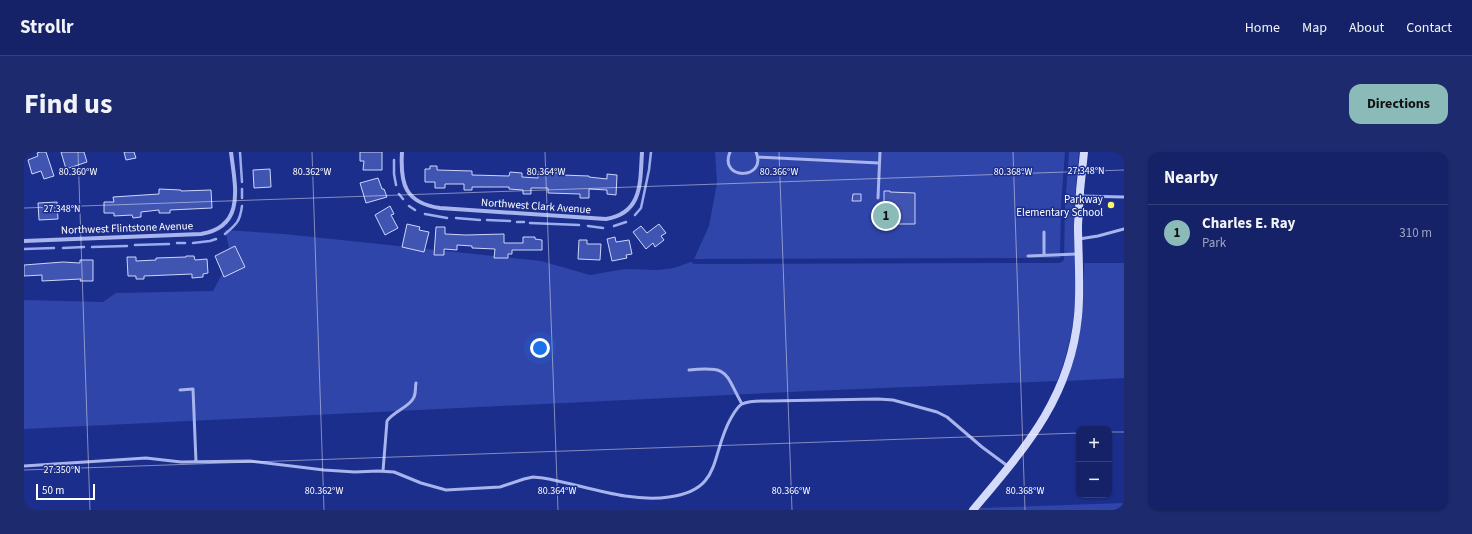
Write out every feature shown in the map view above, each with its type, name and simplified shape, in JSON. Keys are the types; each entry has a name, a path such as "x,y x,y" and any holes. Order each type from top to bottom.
{"street":[{"name":"Northwest Flintstone Avenue","path":"24,241 201,234 217,230 227,222 232,213 235,201 231,152"},
{"name":"Northwest Clark Avenue","path":"402,152 401,172 405,187 410,196 424,205 440,208 606,220 624,214 634,203 640,187 642,152"},
{"path":"973,510 1026,445 1052,404 1064,377 1072,350 1078,317 1080,281 1079,196 1084,152"}],"lane":[{"path":"730,152 728,158 729,166 740,174 748,173 753,170 757,164 758,157 756,152"},
{"path":"878,198 880,152"},
{"path":"758,157 879,163"},
{"path":"1079,196 1124,197"},
{"path":"1079,239 1124,229"},
{"path":"1044,232 1044,255"},
{"path":"1028,256 1079,254"},
{"path":"689,370 709,368 717,369 723,372 730,380 742,404"},
{"path":"383,471 387,422 390,417 412,401 415,395 416,383"},
{"path":"180,390 193,389 196,462"},
{"path":"24,466 146,458 182,462 250,461 355,472 394,472 421,484 446,490 500,487 533,477 557,480 611,493 637,497 670,497 694,490 707,479 712,472 722,436 735,410 742,404 752,401 769,400 878,399 893,400 916,405 937,412 947,418 1009,467"}],"shaded area":[{"path":"715,152 1065,152 1061,205 1060,258 694,259 709,226 717,183"},
{"path":"1069,152 1079,152 1074,216 1076,293 1069,344 1057,381 811,391 24,429 24,300 103,302 116,293 213,291 231,257 225,230 284,234 541,261 590,275 625,269 658,270 674,268 691,262 694,264 1060,263 1064,260 1065,205"},
{"path":"1084,263 1124,263 1124,378 1067,381 1075,351 1080,322"},
{"path":"1124,503 1124,510 979,510 980,508"}],"building":[{"path":"46,152 54,176 44,179 41,171 32,174 28,160 38,156 37,153"},
{"path":"61,152 84,152 87,162 66,169"},
{"path":"124,152 134,152 136,158 126,160"},
{"path":"360,152 382,152 382,170 363,170 364,161 360,161"},
{"path":"430,166 437,166 437,170 472,171 472,175 509,176 510,172 522,173 522,177 538,178 538,172 561,173 561,175 589,176 607,179 607,174 617,175 616,195 607,194 607,190 589,189 589,198 580,198 580,194 548,193 548,188 531,188 531,194 523,194 523,190 509,189 509,187 472,187 472,190 464,190 464,184 445,184 445,188 435,188 435,182 425,182 425,169 430,169"},
{"path":"270,169 271,187 254,188 253,170"},
{"path":"378,178 387,197 366,203 360,183"},
{"path":"159,189 181,191 211,190 212,208 170,210 170,213 159,213 159,210 141,212 141,217 133,218 132,215 114,216 114,213 104,213 104,202 114,202 113,197 159,194"},
{"path":"884,191 915,193 915,224 895,224 895,204 884,204"},
{"path":"853,194 861,194 861,201 852,201"},
{"path":"57,202 58,219 39,220 38,203"},
{"path":"390,206 394,214 391,215 398,228 385,235 375,215"},
{"path":"407,224 420,227 419,230 429,232 424,252 402,247"},
{"path":"659,224 666,233 661,236 664,240 655,247 653,243 646,249 633,232 641,226 647,233"},
{"path":"436,227 445,227 445,234 504,234 504,243 523,243 523,237 535,237 535,239 542,240 542,250 512,250 512,254 508,254 508,258 494,258 495,249 472,248 472,246 457,245 457,250 444,249 444,255 434,255"},
{"path":"615,237 616,242 629,240 632,254 626,255 627,258 612,261 607,239"},
{"path":"579,240 587,240 587,244 601,244 600,260 578,259"},
{"path":"235,246 245,267 224,277 215,256"},
{"path":"194,256 195,260 207,259 208,273 203,274 203,277 192,278 192,274 144,276 144,279 136,279 136,276 128,276 127,257 136,257 136,261"},
{"path":"80,260 93,260 93,281 80,281 81,279 42,281 42,275 24,276 24,265 63,262 80,263"}],"waterway":[{"path":"240,152 242,182"},
{"path":"635,215 641,208 651,152"},
{"path":"394,160 396,185"},
{"path":"242,189 242,198"},
{"path":"399,194 403,199"},
{"path":"225,234 237,222 242,206"},
{"path":"409,206 415,210"},
{"path":"425,214 447,218"},
{"path":"456,218 480,220"},
{"path":"487,220 510,221"},
{"path":"517,222 524,222"},
{"path":"614,226 626,222"},
{"path":"530,223 579,225"},
{"path":"588,226 603,228"},
{"path":"193,243 216,239"},
{"path":"177,243 185,243"},
{"path":"135,245 169,244"},
{"path":"92,247 127,246"},
{"path":"63,248 84,247"},
{"path":"24,249 54,248"}],"place":[{"name":"Parkway Elementary School","path":"1111,205"},
{"name":"Charles E. Ray","path":"886,216"}]}
